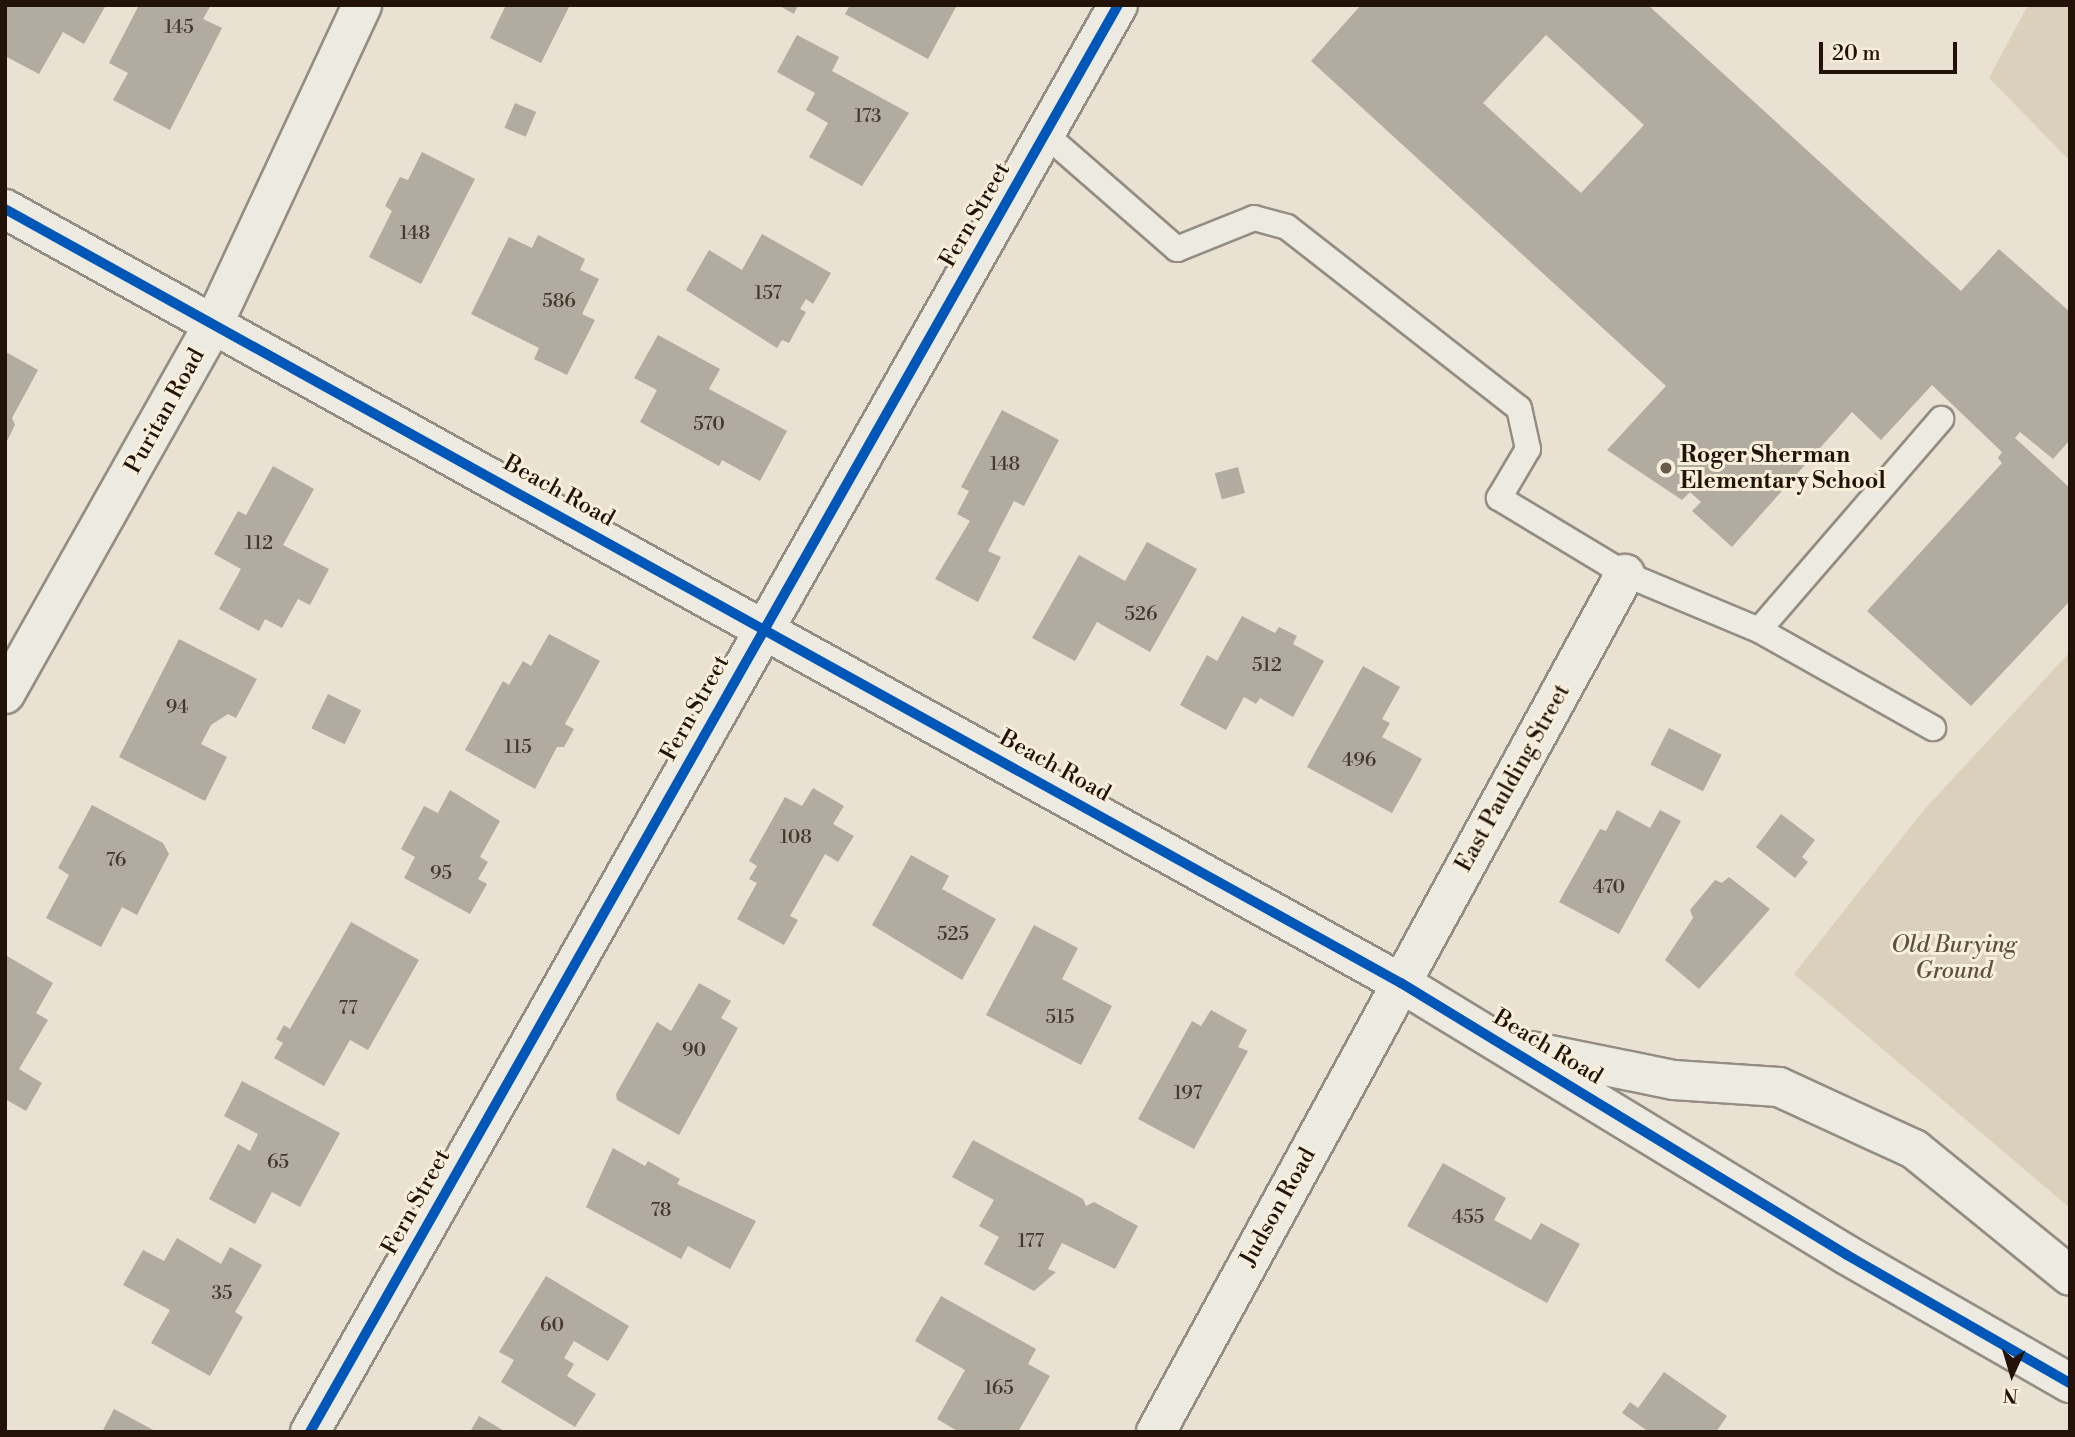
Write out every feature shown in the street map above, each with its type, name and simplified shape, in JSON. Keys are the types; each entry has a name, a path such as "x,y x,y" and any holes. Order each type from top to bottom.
{"street":[{"name":"Puritan Road","path":"5,694 213,326 362,5"},
{"name":"Fern Street","path":"310,1432 1118,5"},
{"name":"Beach Road","path":"5,209 1401,983 1847,1255 2070,1383"},
{"name":"East Paulding Street","path":"1401,983 1625,574"},
{"name":"Judson Road","path":"1156,1432 1401,983"},
{"name":"Beach Road","path":"1505,1045 1674,1080 1779,1087 1914,1149 2070,1276"}],"lane":[{"path":"1045,134 1177,249 1254,218 1287,227 1519,408 1528,449 1499,498 1625,574 1759,630 1933,728"},
{"path":"1759,630 1941,419"}],"green space":[{"path":"2028,5 2070,5 2070,161 1989,78"},
{"name":"Old Burying Ground","path":"2070,652 2070,1208 1794,974 1923,811"}],"building":[{"path":"5,5 106,5 84,44 63,32 39,74 5,56"},
{"path":"139,5 211,5 203,19 222,28 170,130 113,100 128,73 109,63"},
{"path":"506,5 570,5 541,63 490,38"},
{"path":"778,5 798,5 794,14"},
{"path":"850,5 957,5 928,59 845,14"},
{"path":"1361,5 1648,5 1961,291 1999,249 2070,312 2070,440 2053,459 2020,432 2015,438 2070,488 2070,601 1971,706 1867,611 2002,463 1998,458 2002,452 1932,385 1881,440 1852,412 1732,547 1692,511 1701,502 1690,492 1682,500 1607,450 1666,386 1311,61","holes":["1546,35 1644,125 1581,193 1483,103"]},
{"path":"797,35 839,57 832,71 909,113 862,186 809,157 828,123 806,110 815,93 777,72"},
{"path":"515,103 536,112 526,137 504,128"},
{"path":"422,152 475,179 421,284 369,257 392,211 385,206 400,177 408,180"},
{"path":"762,234 831,273 813,304 806,299 800,309 806,312 789,343 782,340 777,348 686,290 709,250 742,270"},
{"path":"538,235 585,259 580,270 599,279 582,314 595,320 567,375 534,359 539,348 471,314 509,237 532,248"},
{"path":"658,335 720,369 709,389 787,431 760,481 722,460 719,466 640,422 657,390 634,378"},
{"path":"6,352 38,370 12,418 15,425 5,445"},
{"path":"1002,410 1059,440 1024,506 1014,501 988,551 1001,557 978,602 935,579 970,521 957,514 969,491 961,487"},
{"path":"273,466 314,489 283,545 329,569 310,605 298,599 282,628 265,619 259,631 219,609 241,569 214,554 238,511 246,515"},
{"path":"1238,467 1245,493 1222,499 1215,473"},
{"path":"1147,542 1197,569 1150,652 1097,622 1075,661 1032,638 1079,555 1125,581"},
{"path":"1242,616 1275,633 1279,627 1297,636 1293,644 1324,661 1293,717 1260,698 1256,704 1244,697 1226,730 1180,705 1207,655 1217,661"},
{"path":"549,634 600,661 565,724 574,729 564,747 557,747 535,789 465,750 503,681 509,685 523,661 531,666"},
{"path":"179,639 257,679 236,718 228,714 211,725 201,744 227,757 205,801 119,757"},
{"path":"1363,666 1400,687 1382,719 1390,723 1382,737 1422,759 1392,813 1307,767"},
{"path":"328,694 361,710 345,744 311,728"},
{"path":"1669,728 1722,755 1703,791 1650,765"},
{"path":"813,788 844,806 833,824 854,836 838,862 825,854 790,916 798,920 784,945 737,919 757,883 749,879 757,866 749,861 785,797 802,806"},
{"path":"450,790 500,821 480,857 488,862 478,879 487,884 470,914 404,878 415,857 401,849 424,806 438,813"},
{"path":"92,805 163,843 169,854 137,915 122,907 101,947 46,918 69,875 58,868"},
{"path":"1617,810 1650,828 1660,810 1681,821 1619,934 1559,902 1600,829 1606,831"},
{"path":"1781,814 1815,840 1802,857 1808,862 1795,878 1756,847"},
{"path":"911,855 949,876 942,889 996,919 962,980 872,925"},
{"path":"1729,877 1770,909 1699,989 1665,960 1693,918 1690,910 1715,880 1722,883"},
{"path":"351,922 419,960 368,1050 350,1040 324,1086 274,1058 283,1043 276,1039 284,1025 290,1029"},
{"path":"1034,925 1078,948 1062,979 1112,1006 1081,1065 986,1015"},
{"path":"7,956 53,983 36,1013 48,1020 19,1069 42,1083 26,1111 5,1099"},
{"path":"699,983 731,1001 721,1018 738,1028 679,1135 617,1100 616,1094 657,1022 671,1031"},
{"path":"1211,1010 1247,1030 1238,1047 1248,1051 1194,1149 1138,1119 1192,1021 1201,1026"},
{"path":"242,1081 340,1133 300,1207 272,1192 255,1224 209,1199 238,1144 250,1151 258,1134 224,1116"},
{"path":"973,1140 1083,1199 1086,1206 1094,1202 1138,1226 1115,1269 1062,1243 1048,1269 1056,1272 1034,1291 984,1264 999,1237 979,1226 994,1200 952,1177"},
{"path":"613,1148 645,1166 648,1161 680,1179 677,1184 756,1221 730,1269 688,1246 681,1259 586,1207"},
{"path":"1443,1163 1506,1198 1494,1220 1531,1240 1541,1223 1580,1244 1547,1303 1407,1226"},
{"path":"177,1238 221,1264 230,1247 262,1265 235,1312 243,1317 210,1376 151,1343 170,1310 123,1285 143,1250 164,1261"},
{"path":"546,1276 629,1326 608,1361 574,1341 564,1358 574,1364 567,1376 596,1394 575,1427 501,1382 514,1360 499,1352"},
{"path":"941,1296 1036,1349 1028,1364 1050,1376 1018,1432 959,1432 937,1419 965,1370 915,1341"},
{"path":"1664,1372 1727,1416 1716,1432 1649,1432 1622,1413 1630,1402 1638,1408"},
{"path":"114,1409 157,1432 102,1432"},
{"path":"479,1416 506,1432 470,1432"}],"cycle path":[{"path":"310,1432 1118,5"},
{"path":"5,209 1401,983 1847,1255 2070,1383"}],"place":[{"name":"Roger Sherman Elementary School","path":"1666,468"}]}
